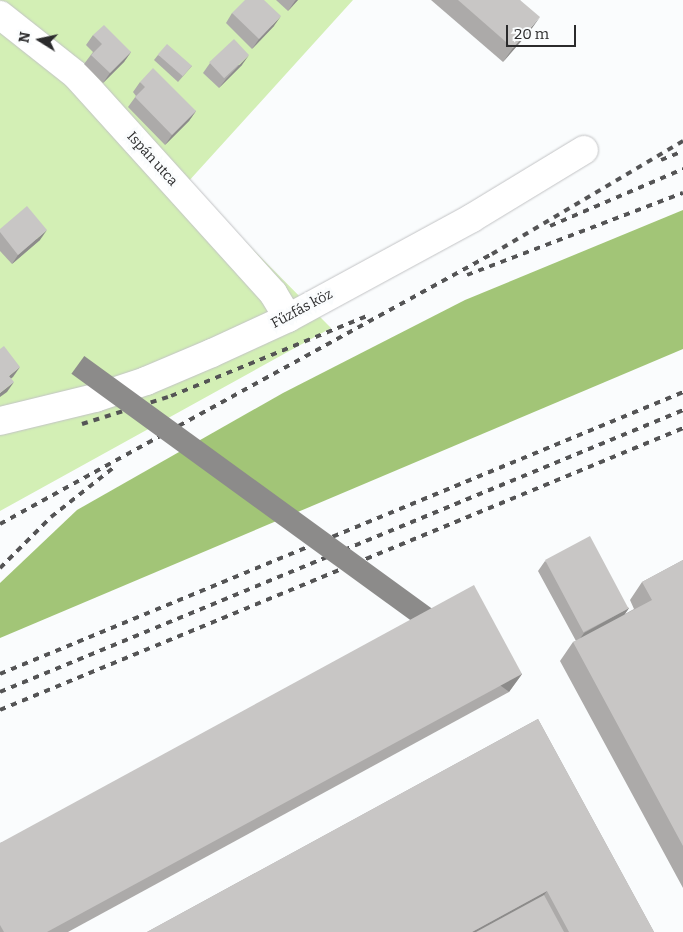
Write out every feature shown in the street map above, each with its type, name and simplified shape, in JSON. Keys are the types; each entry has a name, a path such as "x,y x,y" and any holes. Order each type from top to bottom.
{"street":[{"name":"Ispán utca","path":"0,15 76,75 273,293 288,318"},
{"name":"Fűzfás köz","path":"0,421 52,410 146,381 288,318 472,218 584,150"}],"green space":[{"path":"0,0 353,0 187,183 331,328 0,511"},
{"path":"683,210 683,349 0,638 0,583 77,510 283,393 465,300"}],"building":[{"path":"245,0 264,0 281,16 259,39 232,13"},
{"path":"458,0 520,0 540,17 513,48"},
{"path":"104,25 131,52 110,73 91,55 102,44 93,35"},
{"path":"234,39 249,55 224,78 209,62"},
{"path":"167,44 192,66 183,76 158,55"},
{"path":"153,68 196,111 172,135 135,97 145,87 140,82"},
{"path":"27,206 47,230 18,255 0,232 0,229"},
{"path":"4,346 20,367 9,376 14,382 0,393 0,349"},
{"path":"590,536 628,608 583,632 545,560"},
{"path":"683,560 683,846 573,642 652,600 642,582"},
{"path":"474,585 522,674 47,932 4,932 0,925 0,843"},
{"path":"538,719 654,932 569,932 547,891 472,932 147,932"},
{"path":"544,895 564,932 476,932"}],"railway":[{"path":"0,524 492,254 683,141"},
{"path":"661,160 683,151"},
{"path":"550,226 683,169"},
{"path":"467,275 683,193"},
{"path":"82,424 171,396 367,316"},
{"path":"0,674 683,392"},
{"path":"0,692 683,410"},
{"path":"0,710 683,428"},
{"path":"0,568 51,517 113,468"}]}
